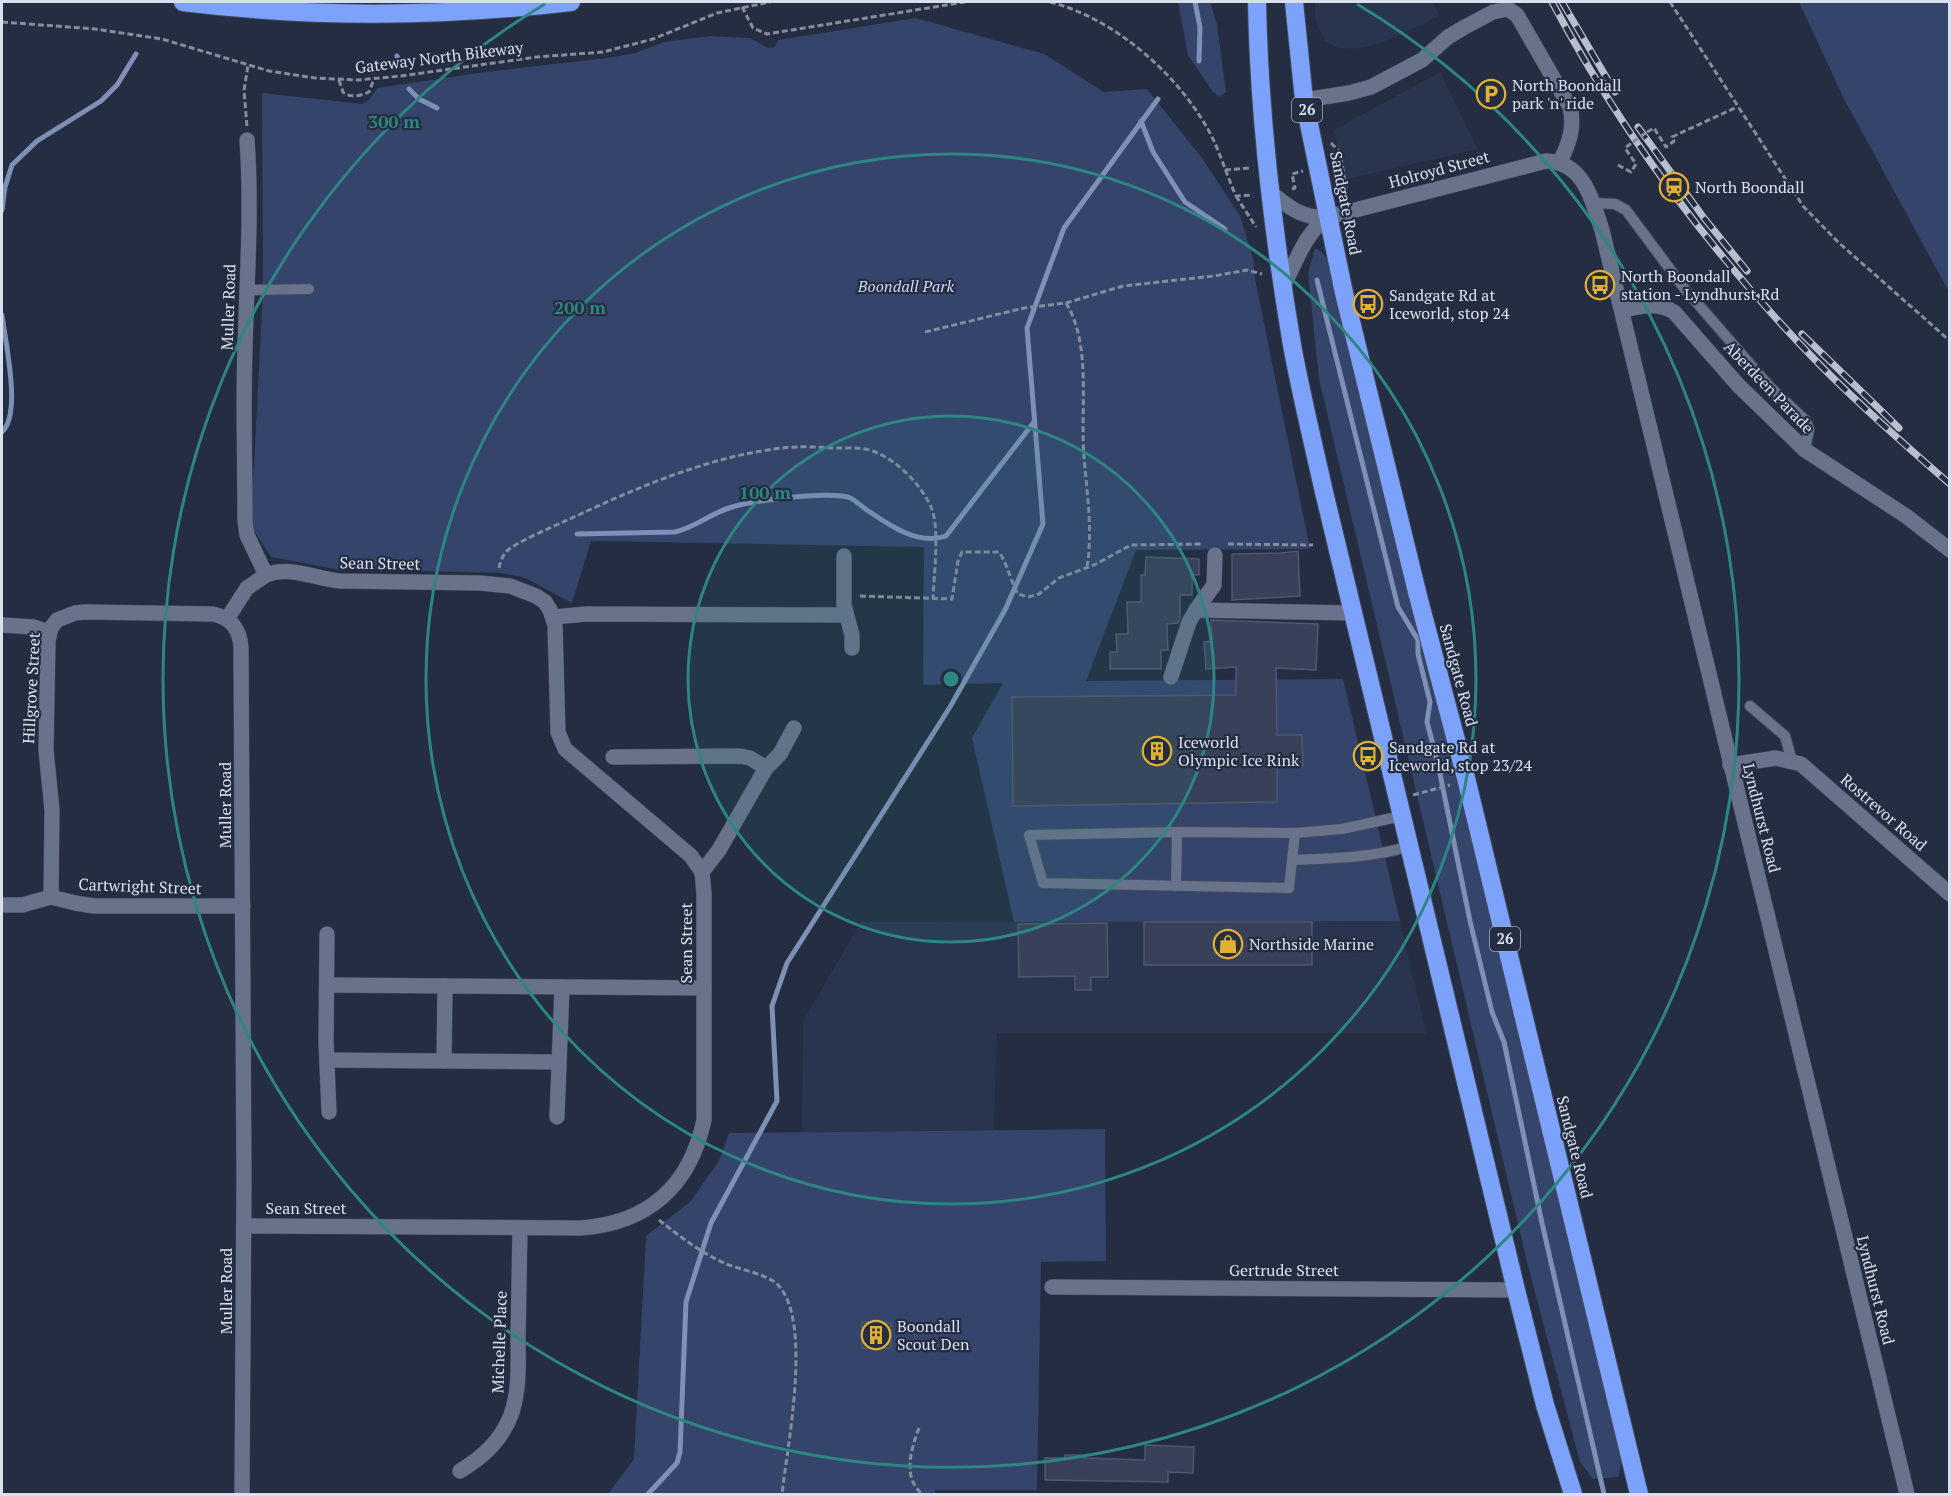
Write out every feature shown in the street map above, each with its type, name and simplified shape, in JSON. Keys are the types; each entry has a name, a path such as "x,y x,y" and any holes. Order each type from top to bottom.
{"highway":[{"path":"183,2 319,13 388,14 480,10 571,2"},
{"path":"1257,2 1268,167 1283,286 1303,396 1516,1290 1545,1405 1574,1494"},
{"name":"Sandgate Road","path":"1294,2 1304,100 1366,385 1466,778 1639,1494"}],"street":[{"path":"1304,100 1371,87 1422,60 1462,28 1493,12 1508,9 1517,15 1570,107 1573,117 1572,134 1560,162"},
{"name":"Muller Road","path":"247,140 249,163 245,347 245,521 247,535 266,575"},
{"name":"Lyndhurst Road","path":"1560,162 1572,168 1583,180 1602,230 1907,1494"},
{"name":"Holroyd Street","path":"1328,217 1536,163 1560,162"},
{"path":"1272,192 1303,215 1314,218 1328,217"},
{"path":"1283,286 1307,237 1328,217"},
{"name":"Aberdeen Parade","path":"1622,311 1654,306 1674,312 1738,385 1805,450 1906,516 1950,550"},
{"path":"1171,677 1189,622 1214,585 1217,548"},
{"path":"844,556 843,596 852,635 852,648"},
{"name":"Sean Street","path":"266,575 288,571 325,580 340,581 497,584 510,586 536,596 544,602 553,617"},
{"path":"227,619 247,588 266,575"},
{"path":"1196,610 1353,613"},
{"name":"Hillgrove Street","path":"51,897 52,810 46,750 49,632 57,620 85,612 213,614 227,619"},
{"path":"794,728 780,754 766,768 719,850 702,872 691,856 565,749 558,732 556,635 553,617 587,614 846,615"},
{"name":"Muller Road","path":"227,619 236,628 241,648 244,1226 242,1494"},
{"path":"2,625 34,627 49,632"},
{"path":"613,757 740,756 750,758 766,768"},
{"name":"Rostrevor Road","path":"1730,765 1768,758 1783,758 1809,770 1950,894"},
{"name":"Sean Street","path":"244,1226 600,1227 646,1209 676,1185 696,1151 704,1120 704,894 702,872"},
{"name":"Cartwright Street","path":"2,905 22,905 51,897 84,905 243,906"},
{"path":"327,934 329,1112"},
{"path":"327,985 704,988"},
{"path":"444,1061 445,986"},
{"path":"557,1117 562,987"},
{"path":"328,1060 558,1062"},
{"name":"Michelle Place","path":"460,1471 487,1453 497,1441 511,1416 514,1404 518,1368 520,1228"},
{"name":"Gertrude Street","path":"1052,1287 1516,1290"}],"lane":[{"path":"1593,203 1615,204 1626,210 1684,288 1770,387 1806,421 1809,429 1805,450"},
{"path":"248,290 309,289"},
{"path":"1750,706 1785,736 1792,761"},
{"path":"1295,833 1289,888 1043,883 1029,835 1177,832 1295,833 1363,825 1402,816"},
{"path":"1176,886 1177,832"},
{"path":"1293,860 1365,856 1410,846"}],"path":[{"name":"Gateway North Bikeway","path":"2,21 95,28 162,39 289,75 374,79 621,48 653,39 700,19 770,2"},
{"path":"742,7 753,28 767,34 965,2"},
{"path":"1050,2 1070,8 1111,29 1152,61 1190,102 1214,142 1236,196 1295,189 1292,174 1306,171"},
{"path":"1670,2 1803,206 1838,242 1950,341"},
{"path":"247,140 244,91 248,65"},
{"path":"339,79 343,92 348,95 362,95 369,92 374,79"},
{"path":"1618,165 1631,172 1636,164 1625,148 1654,128 1666,147 1674,141 1672,137 1737,107"},
{"path":"1340,152 1347,194"},
{"path":"1225,170 1268,167"},
{"path":"925,332 1024,308 1066,303 1123,286 1247,270 1262,274"},
{"path":"1066,303 1074,315 1081,351 1084,456 1091,528 1087,567"},
{"path":"497,584 500,563 506,551 643,486 749,453 784,447 857,449 871,450 883,455 912,477 932,509 935,524 933,598"},
{"path":"843,596 952,598 958,561 962,552 999,552 1018,594 1028,597 1039,594 1059,578 1131,546 1217,548 1313,545"},
{"path":"1411,796 1450,785"},
{"path":"646,1209 686,1242 723,1263 774,1282 783,1292 792,1312 795,1356 793,1423 782,1494"},
{"path":"920,1428 910,1451 909,1471 916,1489 922,1494"}],"shaded area":[{"path":"1315,2 1433,2 1440,16 1381,43 1357,49 1338,48 1325,41 1315,21"},
{"path":"1440,72 1478,149 1344,180 1334,130"},
{"path":"1400,921 1426,1033 997,1033 994,1130 802,1132 803,1021 861,922"}],"green space":[{"path":"1178,2 1210,2 1217,25 1226,92 1220,97 1213,92 1188,55"},
{"path":"1799,2 1949,2 1949,292 1843,97"},
{"name":"Boondall Park","path":"916,18 1044,54 1104,92 1147,89 1202,158 1240,216 1253,258 1255,279 1310,549 1136,550 1086,681 1343,679 1400,921 1014,922 972,738 1003,683 923,685 924,547 591,541 572,603 525,578 502,573 335,569 271,557 251,526 263,290 262,93 362,104 369,100 377,88 485,72 607,58 635,53 664,42 710,36 750,38 768,48 775,47 778,40"},
{"path":"1315,248 1322,252 1334,270 1429,668 1624,1454 1618,1477 1593,1479 1580,1462 1527,1262 1319,379 1308,273"},
{"path":"1105,1129 1106,1261 1041,1262 1037,1490 935,1490 935,1494 608,1494 634,1459 646,1236 690,1202 719,1161 729,1133"}],"building":[{"path":"1298,551 1300,596 1232,600 1232,554"},
{"path":"1146,557 1199,559 1199,575 1192,575 1192,595 1180,595 1178,623 1167,624 1168,650 1161,650 1161,669 1110,669 1110,652 1117,652 1116,634 1128,634 1127,602 1141,602 1141,575 1145,575"},
{"name":"Iceworld Olympic Ice Rink","path":"1211,620 1318,624 1316,670 1276,668 1277,735 1302,735 1303,766 1277,767 1277,802 1013,806 1012,697 1236,695 1236,667 1206,669 1204,642 1212,641"},
{"name":"Northside Marine","path":"1144,922 1312,922 1312,965 1144,965"},
{"path":"1107,923 1108,977 1091,977 1091,990 1075,990 1075,976 1019,977 1018,924"},
{"name":"Boondall Scout Den","path":"862,1322 891,1323 891,1348 862,1348"},
{"path":"1145,1445 1194,1447 1193,1473 1168,1472 1168,1482 1045,1480 1045,1458 1085,1455 1085,1458 1145,1460"}],"waterway":[{"path":"1195,2 1200,27 1199,61"},
{"path":"2,210 5,187 12,165 37,141 101,101 117,85 136,54"},
{"path":"397,56 399,63"},
{"path":"409,89 419,99 437,108"},
{"path":"648,1494 677,1463 680,1452 686,1302 711,1223 777,1101 772,1006 787,963 950,707 1005,610 1043,524 1027,328 1064,228 1158,99"},
{"path":"1141,121 1153,152 1185,202 1225,229"},
{"path":"1317,280 1398,607 1418,640 1418,654 1430,702 1427,722 1438,764 1470,921 1492,1012 1504,1042 1542,1223 1604,1494"},
{"path":"2,315 12,394 8,423 2,432"},
{"path":"577,534 675,532 740,505 823,495 848,497 885,522 914,536 925,538 946,536 1034,422"}],"railway":[{"path":"1552,2 1609,100 1641,148 1674,194 1745,283 1822,367 1950,484"},
{"path":"1562,2 1615,92"},
{"path":"1638,127 1704,218 1747,271"},
{"path":"1802,334 1899,428"}],"place":[{"name":"North Boondall park 'n' ride","path":"1491,94"},
{"name":"North Boondall","path":"1674,187"},
{"name":"North Boondall station - Lyndhurst Rd","path":"1600,285"},
{"name":"Sandgate Rd at Iceworld, stop 24","path":"1368,304"},
{"name":"Iceworld Olympic Ice Rink","path":"1157,751"},
{"name":"Sandgate Rd at Iceworld, stop 23/24","path":"1368,756"},
{"name":"Northside Marine","path":"1228,944"},
{"name":"Boondall Scout Den","path":"876,1335"}]}
